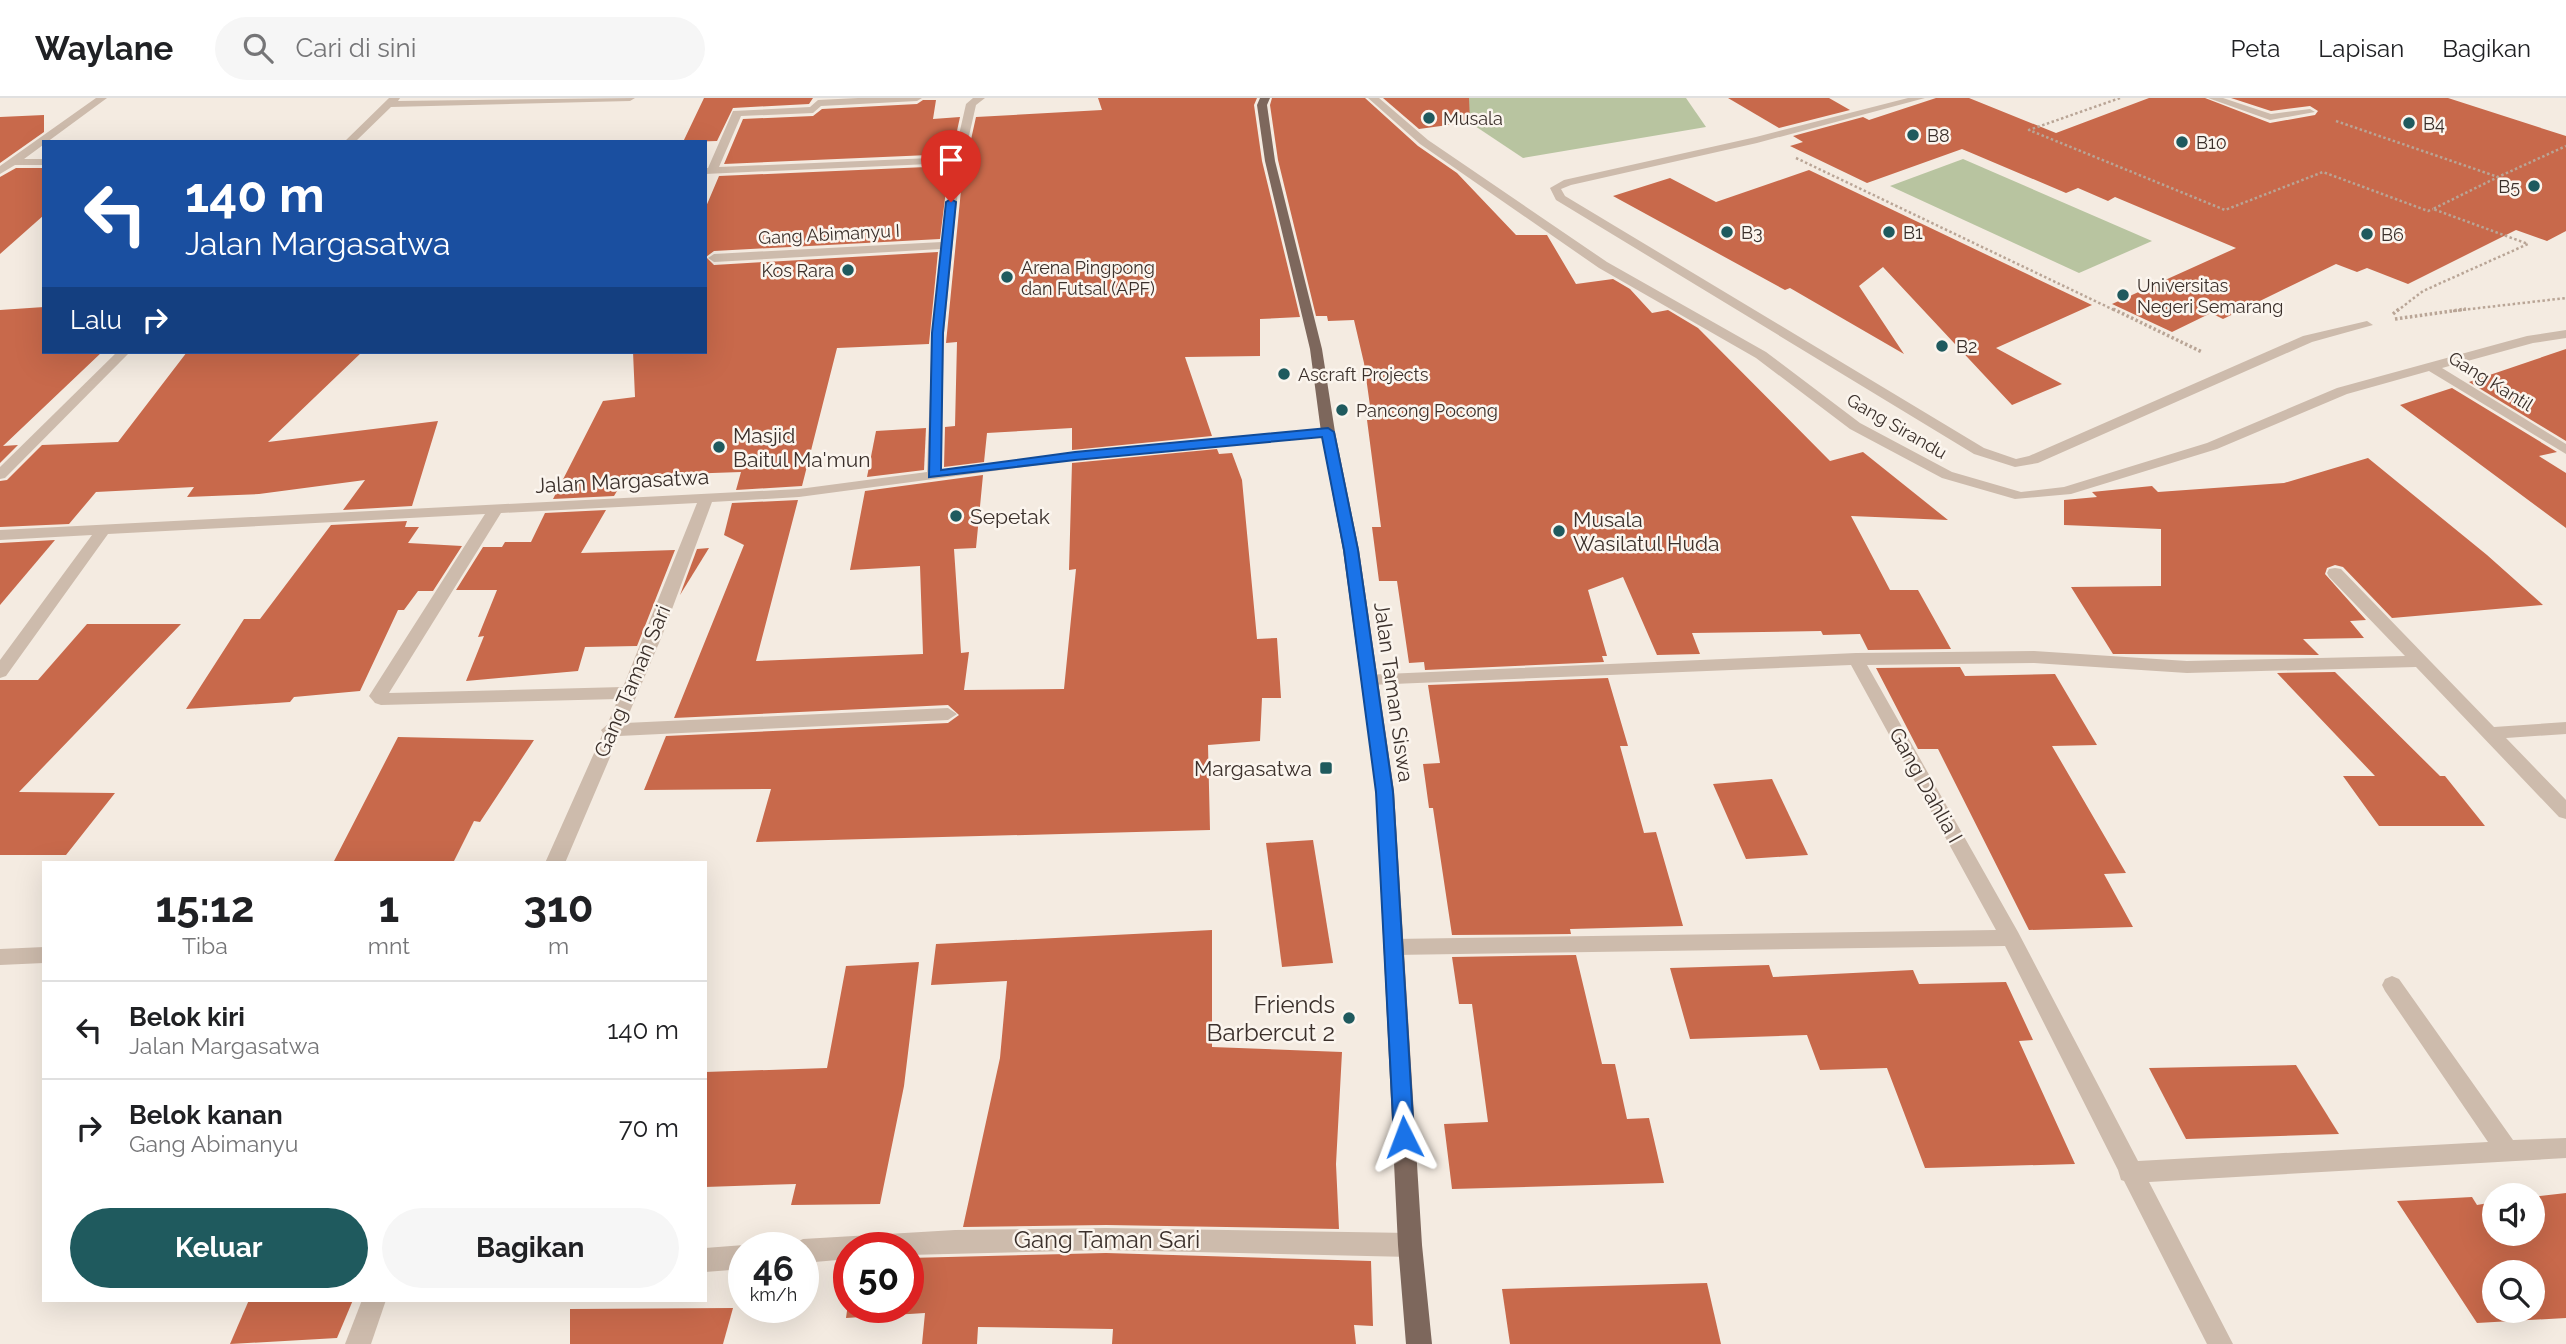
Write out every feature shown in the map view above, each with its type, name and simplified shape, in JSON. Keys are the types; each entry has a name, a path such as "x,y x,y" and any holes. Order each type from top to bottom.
{"main road":[{"name":"Jalan Taman Siswa","path":"1265,98 1262,105 1270,161 1316,349 1328,432 1351,550 1385,792 1410,1245 1419,1344"}],"street":[{"path":"43,140 102,98"},
{"path":"351,140 392,101 630,98"},
{"path":"917,98 818,103 813,110 737,113 708,171 958,160"},
{"path":"934,475 938,333 947,245 958,160 971,104 978,98"},
{"name":"Gang Sirandu","path":"1373,98 1424,142 1525,209 1602,265 1765,358 1855,426 1947,475 2020,496 2066,491 2212,446 2342,391 2532,339 2566,334"},
{"path":"1920,98 1757,140 1568,182 1555,188 1560,198 1979,451 2015,463 2033,460 2308,339 2367,325"},
{"path":"2213,98 2270,117 2310,112"},
{"path":"0,171 42,141"},
{"path":"12,162 42,162"},
{"name":"Gang Abimanyu I","path":"713,258 947,245"},
{"path":"0,475 122,354"},
{"name":"Gang Kantil","path":"2432,367 2566,450"},
{"name":"Jalan Margasatwa","path":"0,535 799,492 1075,456 1328,432"},
{"name":"Gang Taman Sari","path":"556,861 626,693 654,636 706,498"},
{"path":"496,509 378,696 381,699 626,693"},
{"path":"0,672 105,528"},
{"path":"2335,573 2566,812"},
{"path":"1369,678 1856,659 2034,657 2187,667 2421,661"},
{"name":"Gang Dahlia I","path":"1856,659 2011,938 2129,1172 2220,1344"},
{"path":"610,730 948,713"},
{"path":"2492,733 2566,728"},
{"path":"1393,947 2011,938"},
{"path":"0,957 42,955"},
{"path":"2392,985 2507,1150"},
{"path":"2129,1172 2566,1148"},
{"name":"Gang Taman Sari","path":"819,1250 981,1239 1201,1239 1410,1245"},
{"path":"707,1260 728,1258"},
{"path":"358,1344 373,1302"}],"path":[{"path":"2120,98 2029,130 2225,210 2323,172 2428,211 2566,146"},
{"path":"2310,112 2498,177"},
{"path":"1757,140 2240,370"},
{"path":"2433,209 2528,244 2423,291 2385,321 2566,298"}],"green space":[{"path":"1451,98 1686,98 1706,127 1523,158 1475,126"},
{"path":"1963,159 2152,241 2079,273 1890,186"}],"building":[{"path":"704,98 813,98 809,104 733,108 717,141 684,140"},
{"path":"1098,98 1257,98 1254,105 1262,161 1300,317 1260,319 1260,356 1185,357 1212,436 1072,450 1072,428 987,433 984,462 944,467 945,427 955,426 957,342 946,343 962,180 976,117 1102,110"},
{"path":"1272,98 1365,98 1418,146 1457,173 1516,235 1547,235 1576,284 1613,279 1630,289 1652,313 1668,310 1698,328 1830,461 1863,452 1948,520 1851,516 1890,590 1918,590 1951,649 1868,650 1860,634 1823,635 1821,631 1692,633 1700,654 1657,655 1623,577 1588,590 1607,656 1602,656 1604,662 1425,670 1424,662 1409,663 1397,581 1379,581 1372,527 1381,527 1367,420 1372,420 1364,363 1354,320 1328,321 1327,316 1316,316 1278,160 1270,105"},
{"path":"1383,98 1469,98 1470,122 1419,129"},
{"path":"1728,98 1829,98 1850,110 1779,128"},
{"path":"1936,98 1969,98 2056,133 2149,98 2205,98 2270,123 2315,115 2318,111 2310,106 2271,111 2231,98 2448,98 2566,136 2566,231 2547,241 2516,230 2408,284 2367,268 2357,272 2336,264 2223,319 2211,313 2172,332 2112,304 2236,248 2115,197 2108,201 2078,188 2066,193 1962,149 1867,183 1790,146 1803,142 1793,136 1863,117 1869,120"},
{"path":"923,100 936,100 933,119 960,117 952,154 724,164 743,119 813,116 822,109 917,104"},
{"path":"44,115 44,132 0,163 0,117"},
{"path":"949,166 940,239 714,251 707,256 707,204 719,176"},
{"path":"16,168 42,168 42,217 0,254 0,177"},
{"path":"1809,170 2092,305 1996,348 2062,384 2012,405 1883,267 1859,286 1904,354 1790,288 1785,290 1613,196 1670,178 1716,202"},
{"path":"938,252 929,344 837,348 802,486 736,490 741,472 626,476 614,496 553,499 603,401 635,397 633,354 707,354 707,258 714,265"},
{"path":"42,307 42,354 100,354 3,446 18,445 0,463 0,310"},
{"path":"2566,349 2566,441 2469,382"},
{"path":"185,354 360,354 268,442 438,421 412,506 343,510 365,480 259,494 187,497 194,487 96,492 69,524 0,527 0,481 7,480 42,445 118,442"},
{"path":"2452,388 2557,452 2539,456 2566,473 2566,528 2400,405"},
{"path":"926,428 924,470 867,477 876,431"},
{"path":"1217,449 1219,454 1232,453 1242,480 1257,639 1277,638 1281,698 1262,698 1260,741 1208,745 1210,830 756,842 771,789 644,790 666,736 948,723 959,715 948,705 674,718 744,545 724,535 732,503 798,500 756,661 923,654 920,566 850,570 865,491 983,475 976,548 954,549 961,653 969,652 964,690 1064,689 1076,569 1069,570 1072,463"},
{"path":"2368,458 2487,555 2543,605 2392,618 2343,567 2335,565 2327,568 2325,574 2366,620 2350,621 2364,638 2303,639 2319,655 2113,654 2071,587 2161,586 2161,529 2064,525 2064,500 2097,497 2092,492 2152,486 2158,492 2284,483"},
{"path":"606,510 581,553 675,550 637,646 585,647 578,671 466,681 484,636 478,637 497,590 456,590 483,547 502,547 505,542 531,542 545,513"},
{"path":"407,521 405,527 419,527 408,543 462,546 433,591 418,591 404,610 398,610 360,691 294,697 290,702 186,709 244,619 260,619 331,525"},
{"path":"55,540 0,605 0,543"},
{"path":"709,548 680,595 697,549"},
{"path":"87,624 181,624 19,792 115,793 66,855 0,855 0,680 38,680"},
{"path":"1960,667 1965,676 2055,674 2097,745 2052,746 2126,873 2104,874 2133,927 2029,930 1938,749 1918,749 1876,668"},
{"path":"2335,672 2440,776 2445,776 2485,826 2379,826 2343,776 2375,776 2277,673"},
{"path":"1608,678 1628,746 1620,746 1644,833 1656,832 1683,926 1570,929 1571,934 1452,935 1433,808 1429,808 1423,764 1440,763 1428,685"},
{"path":"398,737 534,740 480,822 474,821 454,861 334,861"},
{"path":"1772,779 1808,855 1746,859 1713,784"},
{"path":"1313,840 1333,963 1282,967 1266,843"},
{"path":"1212,930 1212,1047 1342,1052 1336,1164 1339,1229 1106,1225 963,1227 1000,1058 1007,981 931,985 936,944"},
{"path":"1576,955 1602,1064 1615,1064 1627,1119 1649,1118 1664,1183 1452,1189 1444,1124 1488,1122 1472,1004 1459,1004 1452,957"},
{"path":"919,962 904,1086 880,1204 791,1205 796,1184 707,1187 707,1072 827,1068 846,966"},
{"path":"1769,965 1773,977 1913,970 1919,984 2006,982 2033,1040 2019,1041 2075,1164 1925,1168 1887,1068 1820,1070 1807,1035 1690,1039 1670,968"},
{"path":"2296,1065 2339,1134 2186,1139 2149,1068"},
{"path":"2566,1193 2566,1318 2545,1319 2545,1260 2482,1260 2482,1323 2477,1323 2397,1201 2472,1197 2477,1205 2482,1204 2482,1246 2545,1246 2545,1195"},
{"path":"1106,1253 1371,1261 1373,1326 1354,1325 1356,1344 1112,1344 1113,1329 978,1327 977,1344 922,1344 925,1313 924,1258"},
{"path":"1707,1283 1721,1344 1510,1344 1502,1289"},
{"path":"248,1302 352,1302 337,1338 230,1344"},
{"path":"728,1308 729,1323 723,1344 570,1344 570,1309"}],"place":[{"name":"Musala","path":"1429,118"},
{"name":"B4","path":"2409,123"},
{"name":"B8","path":"1913,135"},
{"name":"B10","path":"2182,142"},
{"name":"B5","path":"2534,186"},
{"name":"B3","path":"1727,232"},
{"name":"B1","path":"1889,232"},
{"name":"B6","path":"2367,234"},
{"name":"Kos Rara","path":"848,270"},
{"name":"Arena Pingpong dan Futsal (APF)","path":"1007,277"},
{"name":"Universitas Negeri Semarang","path":"2123,295"},
{"name":"B2","path":"1942,346"},
{"name":"Ascraft Projects","path":"1284,374"},
{"name":"Pancong Pocong","path":"1342,410"},
{"name":"Masjid Baitul Ma'mun","path":"719,447"},
{"name":"Sepetak","path":"956,516"},
{"name":"Musala Wasilatul Huda","path":"1559,531"},
{"name":"Margasatwa","path":"1326,768"},
{"name":"Friends Barbercut 2","path":"1349,1018"}],"route":[{"path":"951,202 938,333 934,475 1075,456 1328,432 1351,550 1385,792 1404,1137"}]}
